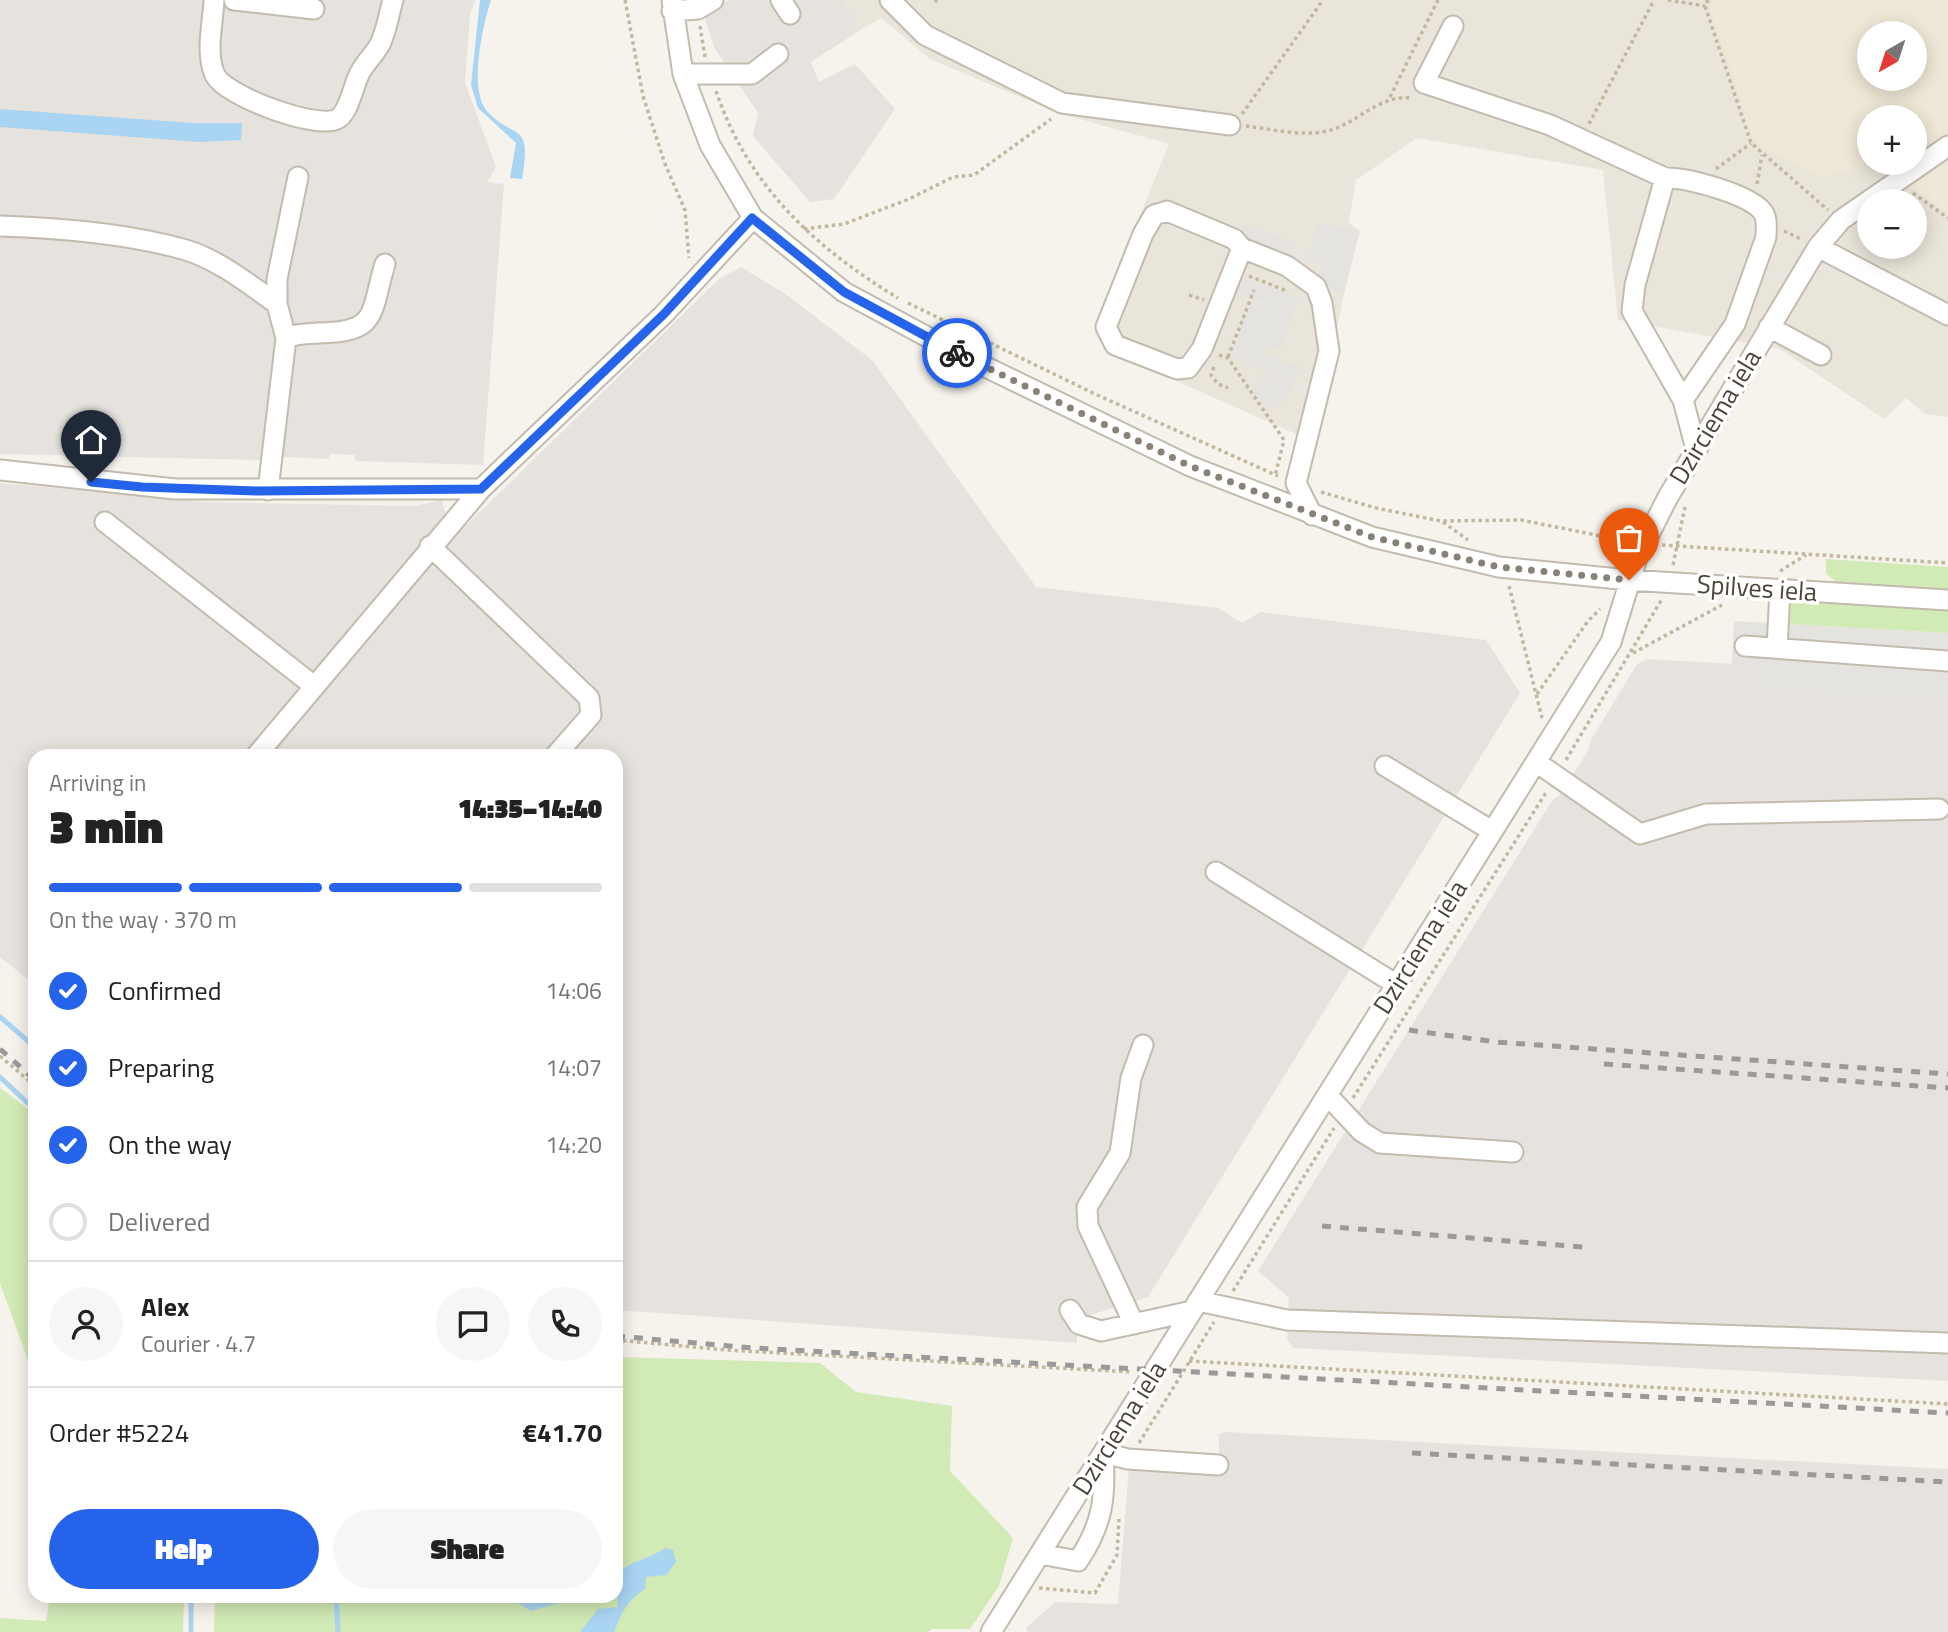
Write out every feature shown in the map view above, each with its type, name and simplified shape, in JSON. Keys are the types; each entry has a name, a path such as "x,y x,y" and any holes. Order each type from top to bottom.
{"street":[{"path":"214,0 210,56 215,77 225,88 237,96 285,113 327,121 336,120 343,113 362,67 378,49 393,0"},
{"path":"234,0 314,9"},
{"path":"672,5 698,9 713,0"},
{"path":"890,0 925,35 1062,103 1230,125"},
{"name":"Spilves iela","path":"672,5 683,74 710,145 752,218 844,292 948,348 1190,466 1265,498 1372,537 1499,567 1629,580 1948,600"},
{"path":"1453,26 1424,83 1550,125 1665,178 1681,177 1754,204 1763,212 1767,223 1766,237 1735,324 1683,400"},
{"path":"683,74 752,74 778,54"},
{"name":"Dzirciema iela","path":"990,1632 1611,642 1629,580 1643,544 1696,449 1818,247 1841,220 1948,146"},
{"path":"268,490 286,338 277,304 278,279 298,177"},
{"path":"1665,178 1635,285 1632,311 1683,400 1696,449"},
{"path":"1242,248 1210,352 1188,368 1177,369 1115,345 1106,327 1143,234 1154,215 1167,211 1234,239 1242,248 1287,266 1316,287 1322,303 1329,351 1296,483 1312,515"},
{"path":"262,749 430,546 481,489 691,284 752,218"},
{"path":"0,226 122,237 188,250 237,276 277,304"},
{"path":"1818,247 1948,314"},
{"path":"286,338 295,334 347,333 369,321 384,264"},
{"path":"1769,327 1821,355"},
{"path":"0,470 142,487 268,490 481,489"},
{"path":"1265,498 1296,483"},
{"path":"105,522 314,686"},
{"path":"430,546 589,698 591,715 561,749"},
{"path":"1777,648 1780,590"},
{"path":"1745,646 1948,661"},
{"path":"1536,762 1640,834 1706,814 1939,809"},
{"path":"1385,766 1492,831"},
{"path":"1216,872 1397,985"},
{"path":"1134,1324 1088,1226 1087,1208 1120,1153 1131,1078 1143,1045"},
{"path":"1328,1096 1362,1132 1380,1143 1513,1152"},
{"path":"1070,1310 1079,1324 1101,1331 1195,1306 1223,1308 1287,1320 1948,1343"},
{"path":"1040,1554 1078,1561 1095,1536 1106,1490 1103,1453 1128,1459 1218,1465"}],"path":[{"path":"625,0 643,96 665,164 685,210 691,284"},
{"path":"1230,125 1249,108 1323,0"},
{"path":"1390,99 1438,0"},
{"path":"1581,139 1654,0"},
{"path":"1669,0 1705,6"},
{"path":"1708,0 1705,6 1751,143 1841,220"},
{"path":"1230,125 1322,132 1349,122 1390,99 1407,97"},
{"path":"777,238 805,229 844,223 909,199 953,177 974,175 1058,113"},
{"path":"1698,183 1751,143"},
{"path":"1754,204 1762,155"},
{"path":"1896,180 1948,218"},
{"path":"1767,223 1818,247"},
{"path":"1232,276 1322,303"},
{"path":"1228,358 1254,290"},
{"path":"1228,388 1218,384 1211,374 1210,352 1228,358 1284,440 1275,475"},
{"path":"1223,1308 1632,653 1670,582 1688,494"},
{"path":"1441,521 1469,541"},
{"path":"1643,544 1948,563"},
{"path":"1499,567 1512,592 1548,742"},
{"path":"1632,653 1726,603"},
{"path":"1537,694 1588,621 1604,604"},
{"path":"0,1056 28,1080"},
{"path":"623,1341 1180,1377"},
{"path":"1189,1360 1948,1404"}],"shaded area":[{"path":"0,0 475,0 470,14 465,83 496,167 487,182 504,184 483,465 355,461 355,455 330,454 329,459 287,457 256,460 0,454"},
{"path":"729,0 843,0 862,29 811,62 819,82 855,64 895,109 834,199 810,202 753,136 758,113 715,49 702,10"},
{"path":"843,0 1948,0 1948,417 1925,414 1906,398 1884,419 1780,349 1618,320 1603,170 1417,138 1356,180 1349,223 1360,231 1344,293 1314,442 1111,352 1099,339 1096,323 1169,144 1058,113 930,59 881,18 862,29"},
{"path":"1714,0 1948,0 1948,214 1927,199 1927,189 1914,189 1894,175 1927,175 1927,105 1857,105 1857,167 1821,177 1754,142 1710,7"},
{"path":"1244,223 1295,243 1287,266 1236,245"},
{"path":"1318,223 1360,231 1344,293 1316,287 1321,264 1308,258"},
{"path":"741,267 784,293 872,360 1036,587 1218,608 1242,623 1260,612 1486,640 1520,693 1148,1297 1087,1316 1077,1334 1077,1343 623,1311 623,749 28,749 28,979 0,957 0,483 208,502 415,506 442,500 452,539 719,279"},
{"path":"1227,271 1299,298 1280,349 1269,345 1265,354 1300,368 1286,398 1268,411 1250,387 1269,376 1269,372 1230,357 1251,302 1265,307 1267,303 1221,286"},
{"path":"1734,621 1948,633 1948,701 1755,692 1755,666 1732,664"},
{"path":"1647,659 1755,665 1755,692 1948,701 1948,1381 1293,1348 1287,1339 1289,1298 1258,1271 1552,801 1560,794 1588,751 1591,740 1637,664"},
{"path":"1225,1432 1948,1469 1948,1632 1027,1632 1027,1627 1055,1602 1118,1604 1129,1467 1219,1458 1219,1434"}],"green space":[{"path":"1826,559 1948,567 1948,589 1837,582 1826,574"},
{"path":"1788,599 1948,609 1948,633 1784,624"},
{"path":"0,1088 28,1109 28,1361 0,1283"},
{"path":"623,1357 820,1363 856,1392 952,1406 950,1471 1013,1538 999,1586 970,1629 932,1629 928,1632 214,1632 215,1603 623,1603"},
{"path":"49,1603 184,1603 183,1632 0,1632 0,1618 46,1621"}],"water":[{"path":"480,0 491,0 479,57 478,88 481,101 487,111 519,134 523,140 525,160 522,179 510,178 516,143 478,108 471,85"},
{"path":"0,109 193,123 242,123 241,140 200,142 0,127"},
{"path":"665,1548 673,1550 676,1562 666,1575 646,1577 645,1589 634,1597 626,1608 614,1632 580,1632 598,1609 618,1607 618,1603 623,1603 623,1569"},
{"path":"518,1603 559,1603 531,1611"}],"waterway":[{"path":"0,1017 28,1041"},
{"path":"0,1077 28,1103"},
{"path":"191,1603 191,1632"},
{"path":"336,1603 338,1632"}],"railway":[{"path":"1409,1030 1496,1042 1948,1074"},
{"path":"0,1049 28,1074"},
{"path":"1604,1064 1948,1088"},
{"path":"1322,1226 1583,1247"},
{"path":"623,1337 753,1348 1948,1413"},
{"path":"1412,1453 1948,1482"}],"way so far":[{"path":"957,353 1190,466 1265,498 1372,537 1499,567 1629,580"}],"route":[{"path":"91,482 174,489 256,491 303,488 481,489 664,314 752,218 844,292 957,353"}]}
